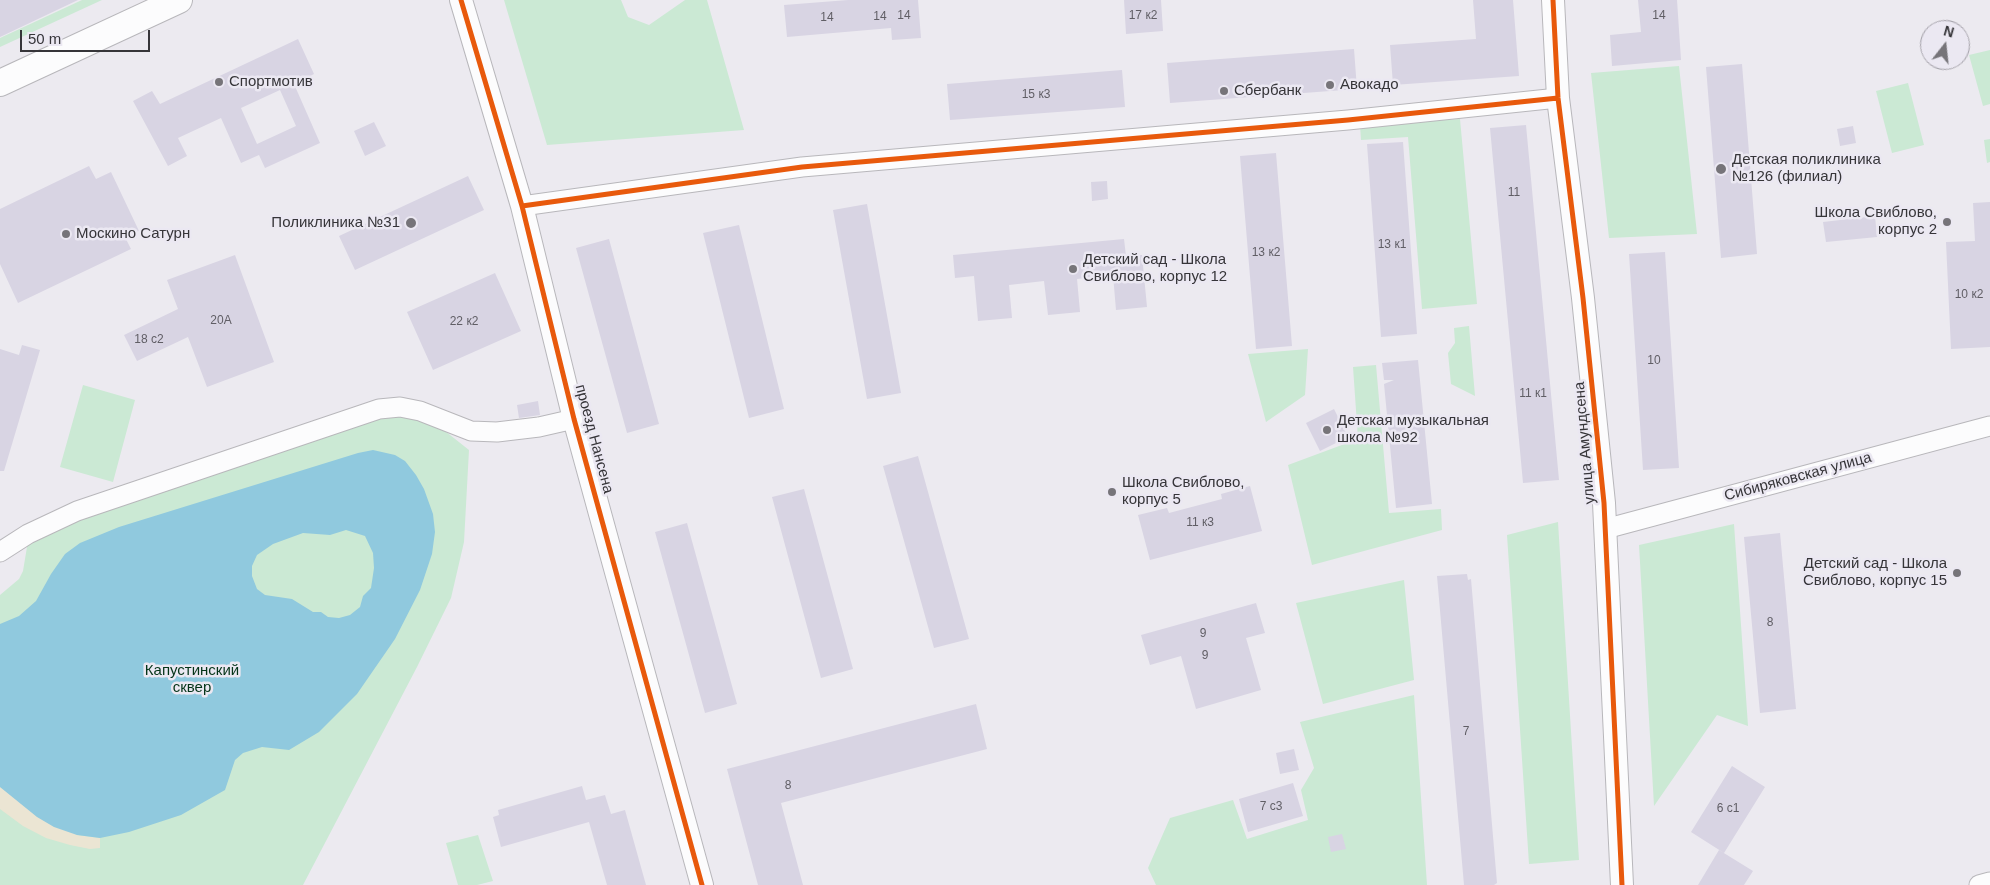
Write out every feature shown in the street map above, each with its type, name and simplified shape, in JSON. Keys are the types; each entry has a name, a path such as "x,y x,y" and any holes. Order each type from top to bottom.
{"main road":[{"path":"0,83 178,0"}],"street":[{"name":"проезд Нансена","path":"461,0 522,206 574,419 702,885"},
{"name":"улица Амундсена","path":"1553,0 1558,98 1583,298 1605,529 1622,885"},
{"path":"522,206 802,167 1339,121 1558,98"},
{"path":"0,552 28,534 77,511 379,409 400,407 420,411 471,431 498,432 539,427 574,419"},
{"name":"Сибиряковская улица","path":"1605,529 1990,426"},
{"path":"1979,885 1990,882"}],"green space":[{"path":"82,0 102,0 0,47 0,38"},
{"path":"504,0 621,0 628,17 649,25 685,0 707,0 744,130 547,145"},
{"path":"1990,50 1990,104 1983,106 1970,55"},
{"path":"1679,66 1697,234 1609,238 1591,73"},
{"path":"1908,83 1924,145 1892,153 1876,91"},
{"path":"1460,119 1477,304 1422,309 1408,137 1361,140 1360,125"},
{"path":"1990,139 1990,162 1987,163 1984,140"},
{"path":"1469,326 1475,396 1451,384 1448,353 1455,343 1454,328"},
{"path":"1308,349 1305,395 1266,422 1248,354"},
{"path":"1376,365 1389,513 1441,509 1442,530 1312,565 1288,465 1358,439 1353,367"},
{"path":"83,385 135,400 113,482 60,467"},
{"name":"Капустинский сквер","path":"405,413 445,431 469,450 464,542 451,598 303,885 0,885 0,595 19,579 23,571 28,541 58,523 379,414"},
{"path":"1558,522 1579,860 1529,864 1507,535"},
{"path":"1734,524 1748,726 1717,715 1654,806 1639,545"},
{"path":"1404,580 1414,680 1323,704 1296,603"},
{"path":"1414,695 1427,885 1156,885 1148,868 1170,818 1233,800 1247,839 1308,820 1301,790 1314,768 1300,722"},
{"path":"478,835 493,881 477,885 458,885 446,843"}],"sand":[{"path":"0,787 77,835 100,838 100,848 90,849 70,845 46,838 23,826 0,809"}],"water":[{"name":"Капустинский сквер","path":"373,450 395,455 405,461 416,475 424,489 433,514 435,532 432,554 420,590 395,639 357,694 319,732 289,750 262,747 243,753 235,760 225,790 181,815 129,832 100,838 77,835 54,827 37,817 0,787 0,624 19,616 36,601 65,554 80,543 119,527","holes":["346,530 365,536 373,553 374,568 371,588 363,596 360,607 350,615 339,618 328,617 321,612 313,612 292,599 265,595 257,589 252,576 252,566 257,555 273,544 303,533 330,535"]}],"building":[{"path":"0,0 78,0 0,37"},
{"path":"848,0 918,0 921,38 892,40 891,28 787,37 784,5"},
{"path":"1124,0 1161,0 1163,31 1126,34"},
{"path":"1473,0 1513,0 1519,76 1393,85 1390,45 1476,39"},
{"path":"1638,0 1677,0 1681,60 1612,66 1610,35 1641,32"},
{"path":"298,39 314,74 294,84 320,143 265,168 259,155 241,163 221,118 178,138 187,156 168,166 133,101 152,91 160,104","holes":["280,90 296,126 257,144 241,108"]},
{"path":"1354,49 1357,89 1170,103 1167,63"},
{"path":"1742,64 1757,254 1721,258 1706,67"},
{"path":"1122,70 1125,107 950,120 947,84"},
{"path":"374,122 386,146 365,156 354,131"},
{"path":"1526,125 1559,480 1523,483 1490,128"},
{"path":"1853,126 1856,143 1840,146 1837,129"},
{"path":"1403,142 1417,334 1381,337 1367,144"},
{"path":"1276,153 1292,346 1256,349 1240,156"},
{"name":"Москино Сатурн","path":"89,166 96,179 111,172 139,231 125,237 131,249 18,303 0,264 0,209"},
{"name":"Поликлиника №31","path":"468,176 484,210 355,270 339,236"},
{"path":"1107,181 1108,199 1092,201 1091,182"},
{"path":"1990,202 1990,347 1951,349 1946,242 1975,241 1973,203"},
{"path":"867,204 901,393 867,399 833,210"},
{"path":"1875,216 1877,237 1826,242 1823,222"},
{"path":"739,225 784,409 749,418 703,233"},
{"path":"609,239 659,424 627,433 576,248"},
{"path":"1124,239 1126,256 1142,255 1147,307 1116,310 1113,275 1077,279 1080,312 1048,315 1044,281 1009,285 1012,318 978,321 974,276 955,278 953,255"},
{"path":"1665,252 1679,468 1643,470 1629,254"},
{"path":"235,255 274,362 207,387 188,337 137,361 124,335 178,309 167,280"},
{"path":"495,273 521,331 433,370 407,312"},
{"path":"22,345 40,350 4,471 0,471 0,349 19,355"},
{"path":"1418,360 1432,504 1396,508 1384,384 1394,380 1384,380 1382,363"},
{"path":"538,401 540,415 519,418 517,405"},
{"name":"Детская музыкальная школа №92","path":"1334,409 1348,437 1320,451 1306,423"},
{"path":"918,456 969,639 934,648 883,466"},
{"path":"1250,486 1262,531 1150,560 1138,515 1167,508 1169,513 1222,499 1221,494"},
{"path":"804,489 853,669 821,678 772,497"},
{"path":"687,523 737,704 705,713 655,532"},
{"path":"1780,533 1796,709 1760,713 1744,537"},
{"path":"1467,574 1468,580 1471,579 1497,883 1494,885 1464,885 1437,576"},
{"path":"1256,603 1265,633 1246,638 1261,690 1196,709 1181,656 1150,665 1141,635"},
{"path":"976,704 987,749 781,803 803,885 758,885 727,769"},
{"path":"1294,749 1299,770 1280,774 1276,753"},
{"path":"1732,766 1765,787 1724,853 1691,832"},
{"path":"1293,783 1303,816 1248,832 1239,799"},
{"path":"582,786 586,800 605,795 611,814 625,810 646,885 607,885 589,822 501,847 493,817 499,815 498,810"},
{"path":"1342,834 1346,849 1331,852 1328,837"},
{"path":"1719,850 1753,871 1744,885 1698,885"}],"cycle path":[{"path":"461,0 522,206 574,419 702,885"},
{"path":"1553,0 1558,98 1583,298 1604,503 1622,885"},
{"path":"522,206 802,167 1348,120 1558,98"}],"place":[{"name":"Спортмотив","path":"219,82"},
{"name":"Авокадо","path":"1330,85"},
{"name":"Сбербанк","path":"1224,91"},
{"name":"Детская поликлиника №126 (филиал)","path":"1721,169"},
{"name":"Школа Свиблово, корпус 2","path":"1947,222"},
{"name":"Поликлиника №31","path":"411,223"},
{"name":"Москино Сатурн","path":"66,234"},
{"name":"Детский сад - Школа Свиблово, корпус 12","path":"1073,269"},
{"name":"Детская музыкальная школа №92","path":"1327,430"},
{"name":"Школа Свиблово, корпус 5","path":"1112,492"},
{"name":"Детский сад - Школа Свиблово, корпус 15","path":"1957,573"}]}
